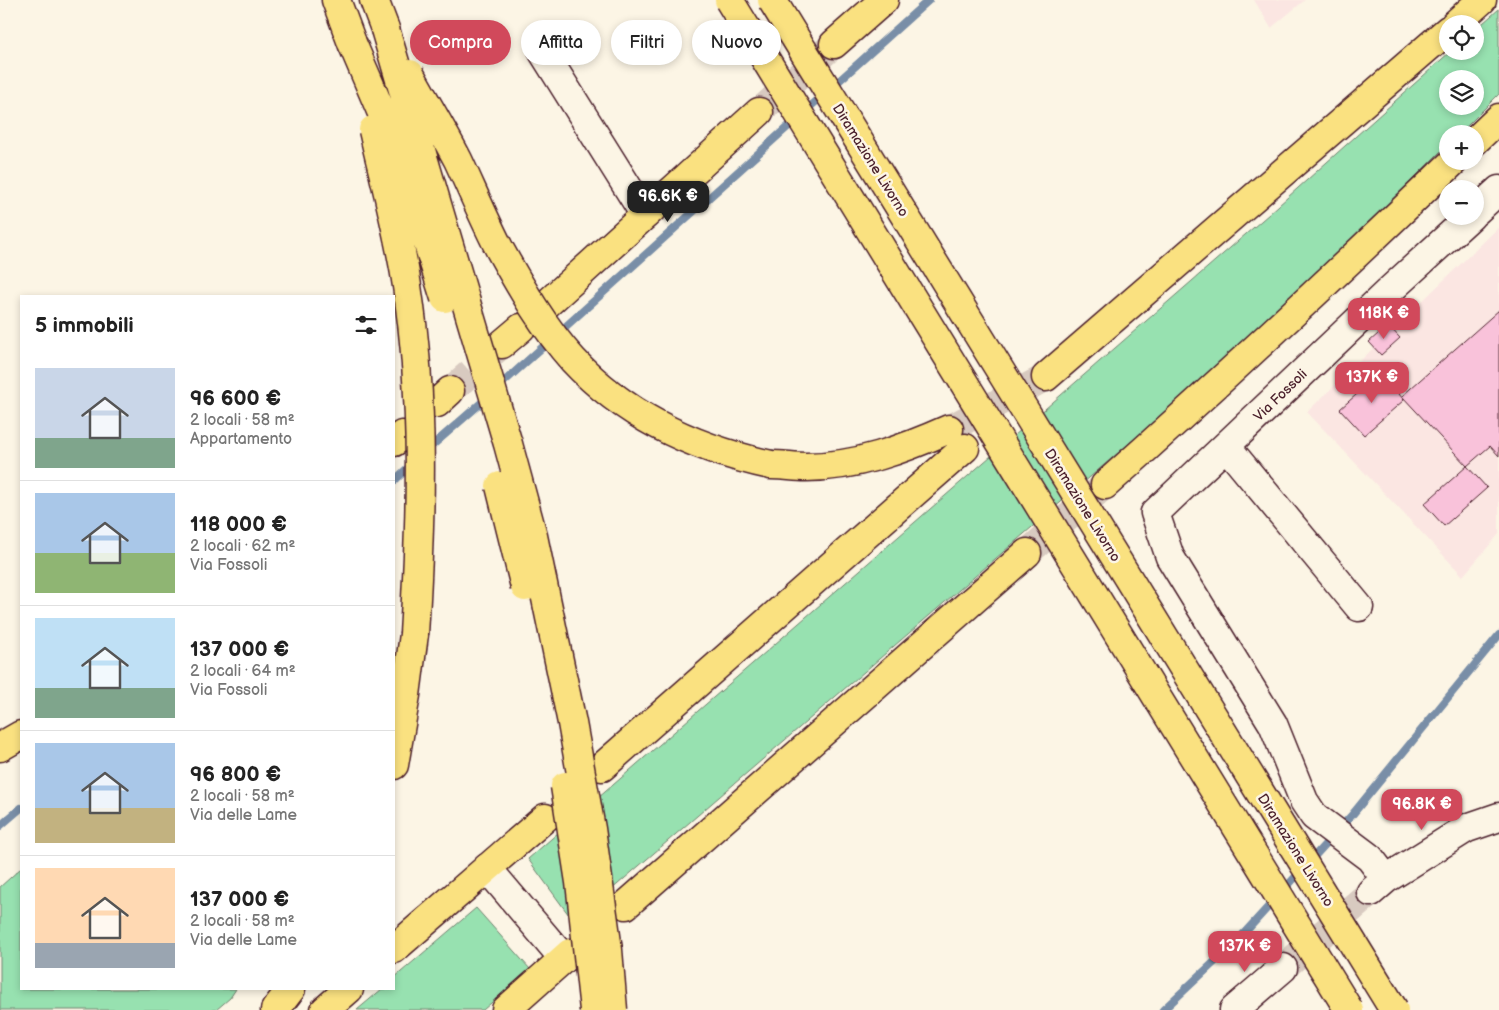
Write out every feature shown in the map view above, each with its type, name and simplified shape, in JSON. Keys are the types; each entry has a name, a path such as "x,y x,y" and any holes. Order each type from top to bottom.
{"main road":[{"path":"336,0 352,44 387,125 416,206 490,446 529,602 567,798 581,891 594,1010"},
{"path":"374,0 385,29 505,435 535,546 572,723 591,829 608,950 613,1010"},
{"path":"729,0 1349,1010"},
{"name":"Diramazione Livorno","path":"772,0 1394,1010"},
{"path":"834,44 884,0"},
{"path":"1465,15 1482,0"},
{"path":"385,29 457,160 512,271 552,332 574,361 604,388 654,424 682,438 738,458 771,464 807,467 842,464 911,446 957,439 602,767"},
{"path":"1046,377 1439,38"},
{"path":"352,44 401,250 415,356 420,439 420,542 414,634 395,759"},
{"path":"548,303 759,112"},
{"path":"1484,132 1499,118"},
{"path":"1105,484 1226,378 1445,170"},
{"path":"626,905 1027,553"},
{"path":"0,747 20,736"},
{"path":"395,949 545,818"},
{"path":"506,1010 567,956"},
{"path":"275,1010 290,990"},
{"path":"324,1010 348,990"}],"street":[{"path":"552,65 645,215"},
{"path":"1484,204 1499,190"},
{"name":"Via Fossoli","path":"1460,225 1155,513 1170,557 1273,724 1304,801 1314,816 1376,876 1467,828 1499,817"},
{"path":"1226,446 1359,607"},
{"path":"487,868 567,956"},
{"path":"1234,1010 1283,968"}],"shaded area":[{"path":"1254,0 1305,0 1271,28"},
{"path":"1499,227 1499,534 1463,576 1307,412"}],"green space":[{"path":"1499,9 1499,94 1484,109 1484,70 1439,70 1439,115 1478,115 1468,125 1439,125 1439,153 1271,321 574,922 528,859 1269,214 1441,60 1484,60 1484,22"},
{"path":"20,869 20,990 235,990 230,998 216,1010 0,1010 0,887"},
{"path":"476,908 530,969 483,1010 357,1010 381,990 395,990 395,977"}],"building":[{"path":"1499,310 1499,456 1490,446 1467,466 1402,396"},
{"path":"1388,325 1400,338 1381,355 1369,342"},
{"path":"1381,373 1404,400 1364,435 1340,409"},
{"path":"1467,466 1487,488 1444,526 1424,504"}],"waterway":[{"path":"497,388 929,0"},
{"path":"426,451 489,396"},
{"path":"395,480 412,464"},
{"path":"1163,1010 1238,940 1352,815 1499,635"},
{"path":"0,826 20,809"}],"tunnel":[{"path":"759,112 834,44"},
{"path":"450,391 499,347"},
{"path":"949,429 1046,377"},
{"path":"1027,553 1105,485"},
{"path":"1283,968 1371,892"}]}
